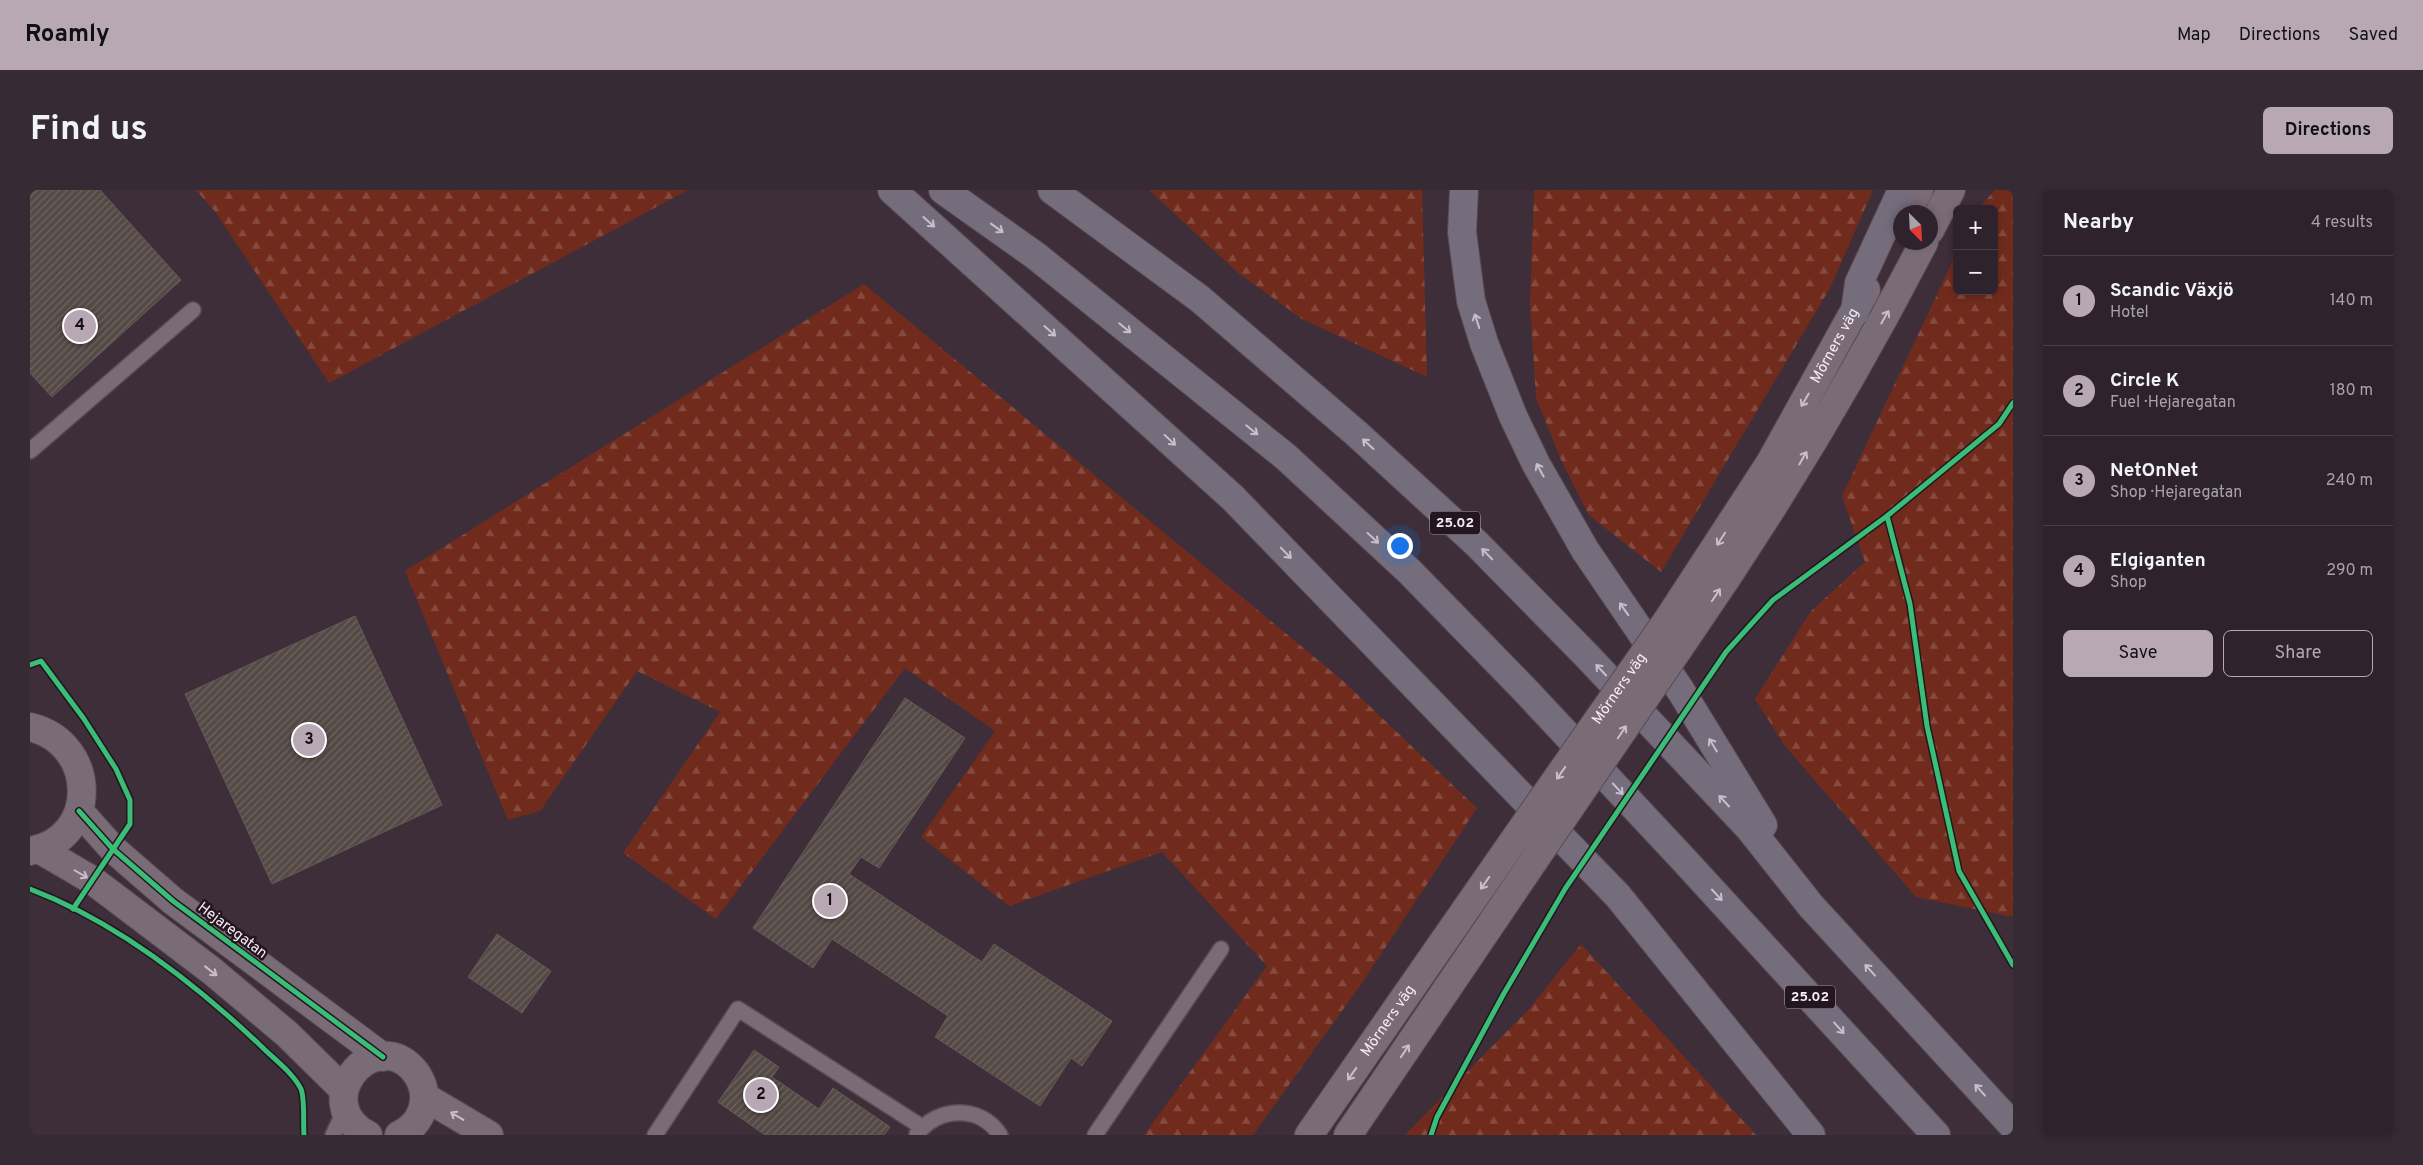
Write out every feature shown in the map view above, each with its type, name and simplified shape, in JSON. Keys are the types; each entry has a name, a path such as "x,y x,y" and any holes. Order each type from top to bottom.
{"highway":[{"path":"892,190 1233,498 1618,896 1811,1135"},
{"name":"25.02","path":"943,190 1036,256 1286,457 1410,572 1525,690 1751,932 1936,1135"},
{"name":"25.02","path":"1052,190 1200,299 1357,434 1477,544 1588,657 1750,829 1812,906 2013,1126"},
{"path":"1464,190 1462,232 1471,301 1484,342 1506,398 1536,464 1585,550 1681,691 1812,906"},
{"path":"1855,312 1859,283 1902,190"}],"main road":[{"path":"1911,205 1919,190"},
{"path":"1938,215 1951,190"},
{"name":"Mörners väg","path":"1348,1135 1535,859 1679,627 1855,312 1893,239"},
{"name":"Mörners väg","path":"1309,1135 1512,843 1679,627 1744,554 1795,471 1890,307 1920,250"},
{"path":"30,727 52,735 68,749 79,768 83,789 79,811 70,828 56,841 34,850"},
{"name":"Hejaregatan","path":"79,811 113,849 173,901 383,1057 394,1058 410,1066 420,1080 425,1097"},
{"path":"34,850 92,880 212,971 287,1034 345,1100 354,1125 368,1135"},
{"path":"345,1100 348,1080 358,1067 367,1061 383,1057"},
{"path":"401,1135 421,1115 425,1097 489,1135"}],"lane":[{"path":"30,451 193,310"},
{"path":"1096,1135 1221,949"},
{"path":"655,1135 738,1009 919,1131 942,1115 966,1113 988,1122 1000,1135"},
{"path":"333,1135 345,1100"}],"green space":[{"path":"196,190 688,190 329,383 216,213"},
{"path":"1149,190 1422,190 1427,377 1302,319 1237,272"},
{"path":"1534,190 1873,190 1830,288 1661,572 1589,515 1561,460 1536,398 1530,305"},
{"path":"1995,190 2013,190 2013,917 1916,897 1785,746 1755,699 1811,611 1865,562 1842,496 1953,260 1953,295 1998,295 1998,205 1982,205"},
{"path":"864,284 1342,680 1477,808 1362,983 1253,1135 1144,1135 1267,966 1162,852 1009,906 921,837 995,731 905,668 716,919 623,853 720,712 637,671 540,811 508,820 405,571"},
{"path":"1581,944 1756,1135 1405,1135 1529,1009"}],"building":[{"path":"30,190 100,190 181,280 52,397 30,373"},
{"path":"355,616 442,805 272,884 185,694"},
{"path":"905,698 965,738 879,868 861,857 849,874 982,962 994,944 1112,1021 1082,1066 1071,1058 1040,1106 935,1037 948,1016 832,939 813,968 753,928"},
{"path":"497,934 551,971 522,1013 468,977"},
{"path":"754,1050 779,1067 772,1077 819,1109 833,1088 890,1127 884,1135 765,1135 718,1102"}],"cycle path":[{"path":"1431,1135 1437,1117 1503,995 1565,889 1726,652 1773,600 1887,516 1999,424 2013,403"},
{"path":"1887,516 1910,604 1927,726 1959,871 2013,965"},
{"path":"30,665 41,661 84,719 116,769 130,800 130,824 73,909"},
{"path":"79,811 113,849 173,901 383,1057"},
{"path":"30,889 62,902 124,937 182,978 237,1024 298,1083 303,1098 304,1135"}],"place":[{"name":"Elgiganten","path":"80,326"},
{"name":"NetOnNet","path":"309,740"},
{"name":"Scandic Växjö","path":"830,901"},
{"name":"Circle K","path":"761,1095"}]}
